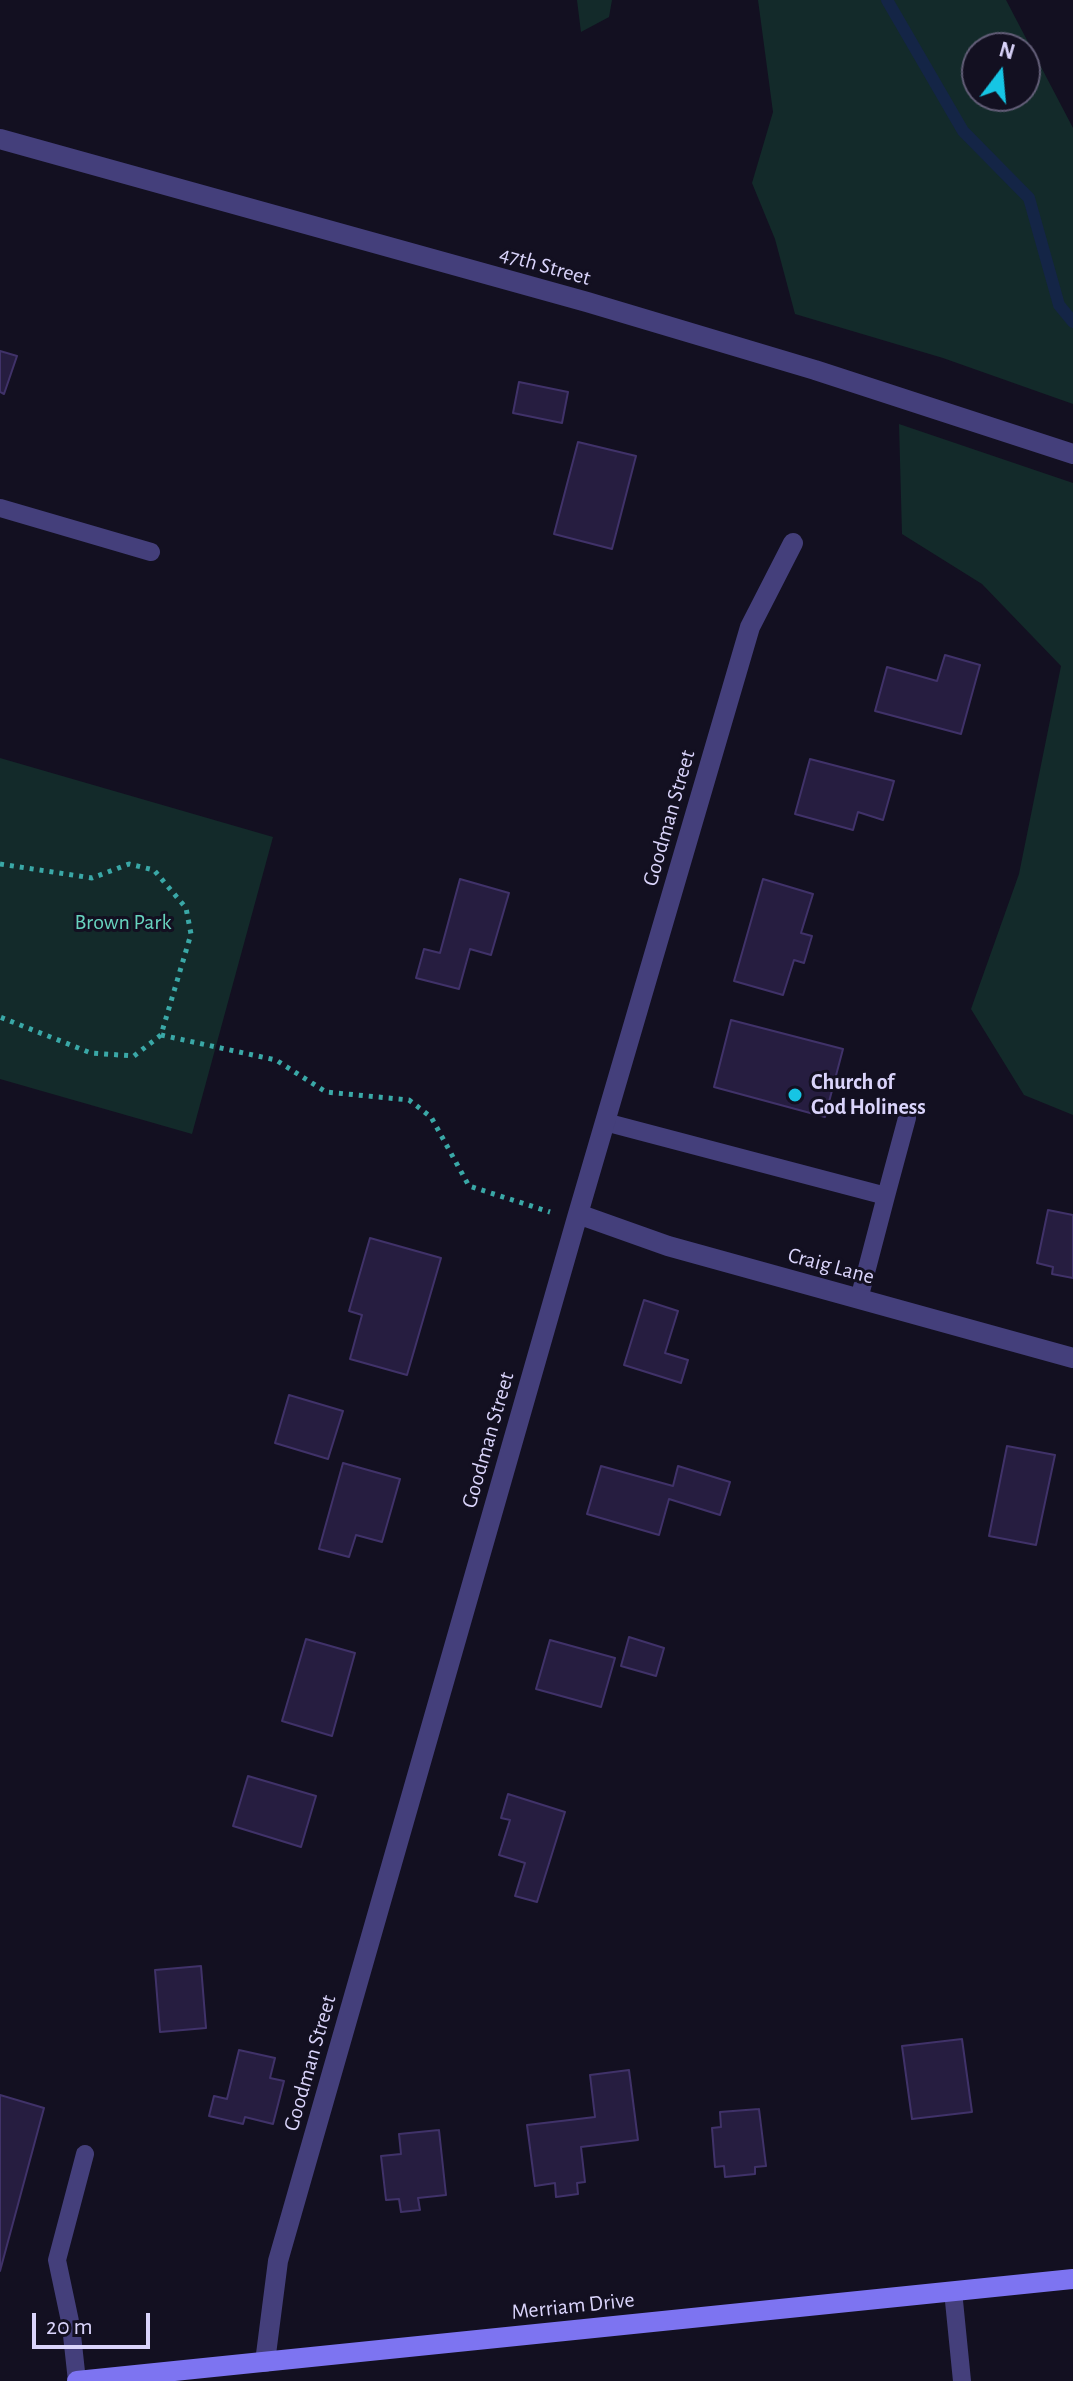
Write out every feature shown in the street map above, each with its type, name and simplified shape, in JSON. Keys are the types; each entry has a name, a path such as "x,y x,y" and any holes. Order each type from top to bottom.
{"main road":[{"name":"Merriam Drive","path":"77,2381 1073,2279"}],"street":[{"name":"47th Street","path":"0,139 587,302 904,398 1073,454"},
{"name":"Goodman Street","path":"265,2362 278,2261 577,1217 750,627 793,543"},
{"name":"Craig Lane","path":"577,1217 668,1246 1073,1358"}],"lane":[{"path":"0,508 151,552"},
{"path":"859,1299 907,1118"},
{"path":"605,1122 886,1196"},
{"path":"77,2381 71,2326 57,2260 85,2154"},
{"path":"953,2291 962,2381"}],"path":[{"path":"0,864 92,878 129,864 154,870 186,908 191,934 161,1035 134,1056 91,1053 0,1017"},
{"path":"161,1035 276,1060 326,1092 409,1100 431,1117 469,1186 577,1217"}],"green space":[{"path":"577,0 612,0 609,17 581,32"},
{"path":"758,0 1006,0 1023,32 961,32 961,112 1041,112 1041,67 1073,128 1073,404 943,358 795,314 775,239 752,183 773,112"},
{"path":"899,424 1073,483 1073,1115 1024,1095 971,1009 1019,874 1061,666 982,584 902,534"},
{"name":"Brown Park","path":"0,758 273,837 192,1134 0,1079"}],"building":[{"path":"0,351 17,356 4,394 0,392"},
{"path":"519,382 568,392 562,423 513,413"},
{"path":"578,442 636,456 612,549 554,534"},
{"path":"945,655 980,665 961,734 875,711 887,667 937,681"},
{"path":"810,759 894,781 883,820 858,812 853,830 795,814"},
{"path":"460,879 509,893 491,955 470,949 459,989 416,978 424,949 440,953"},
{"path":"763,879 813,894 801,933 812,936 804,963 794,960 783,995 734,981"},
{"name":"Church of God Holiness","path":"731,1020 843,1049 825,1117 714,1087"},
{"path":"1048,1210 1073,1215 1073,1278 1052,1274 1053,1267 1037,1263"},
{"path":"370,1238 441,1258 407,1375 350,1359 362,1315 349,1311"},
{"path":"644,1300 678,1311 665,1353 688,1360 681,1383 624,1365"},
{"path":"289,1395 343,1411 328,1459 275,1443"},
{"path":"1007,1446 1055,1455 1036,1545 989,1536"},
{"path":"343,1463 400,1479 382,1542 356,1535 349,1557 319,1549"},
{"path":"601,1466 673,1486 678,1466 730,1482 720,1515 669,1499 659,1535 587,1514"},
{"path":"629,1637 664,1648 656,1676 621,1666"},
{"path":"306,1639 355,1653 332,1736 282,1721"},
{"path":"550,1640 615,1658 601,1707 536,1689"},
{"path":"248,1776 316,1796 301,1847 233,1826"},
{"path":"508,1794 565,1812 537,1902 515,1896 525,1863 499,1855 510,1820 501,1818"},
{"path":"201,1966 206,2028 160,2032 155,1970"},
{"path":"962,2039 972,2112 912,2119 902,2046"},
{"path":"239,2050 275,2058 270,2078 284,2081 273,2124 245,2117 243,2124 209,2116 214,2096 227,2099"},
{"path":"629,2070 638,2140 581,2147 585,2182 577,2183 578,2194 556,2197 555,2183 535,2186 527,2125 595,2117 590,2075"},
{"path":"0,2095 44,2108 0,2271"},
{"path":"759,2109 766,2166 755,2167 755,2174 725,2177 724,2166 715,2167 712,2128 721,2127 720,2112"},
{"path":"439,2130 446,2195 418,2198 420,2210 401,2212 399,2199 386,2200 381,2156 401,2154 399,2134"}],"waterway":[{"path":"887,0 963,131 1029,198 1059,305 1073,322"}],"place":[{"name":"Church of God Holiness","path":"795,1095"}]}
